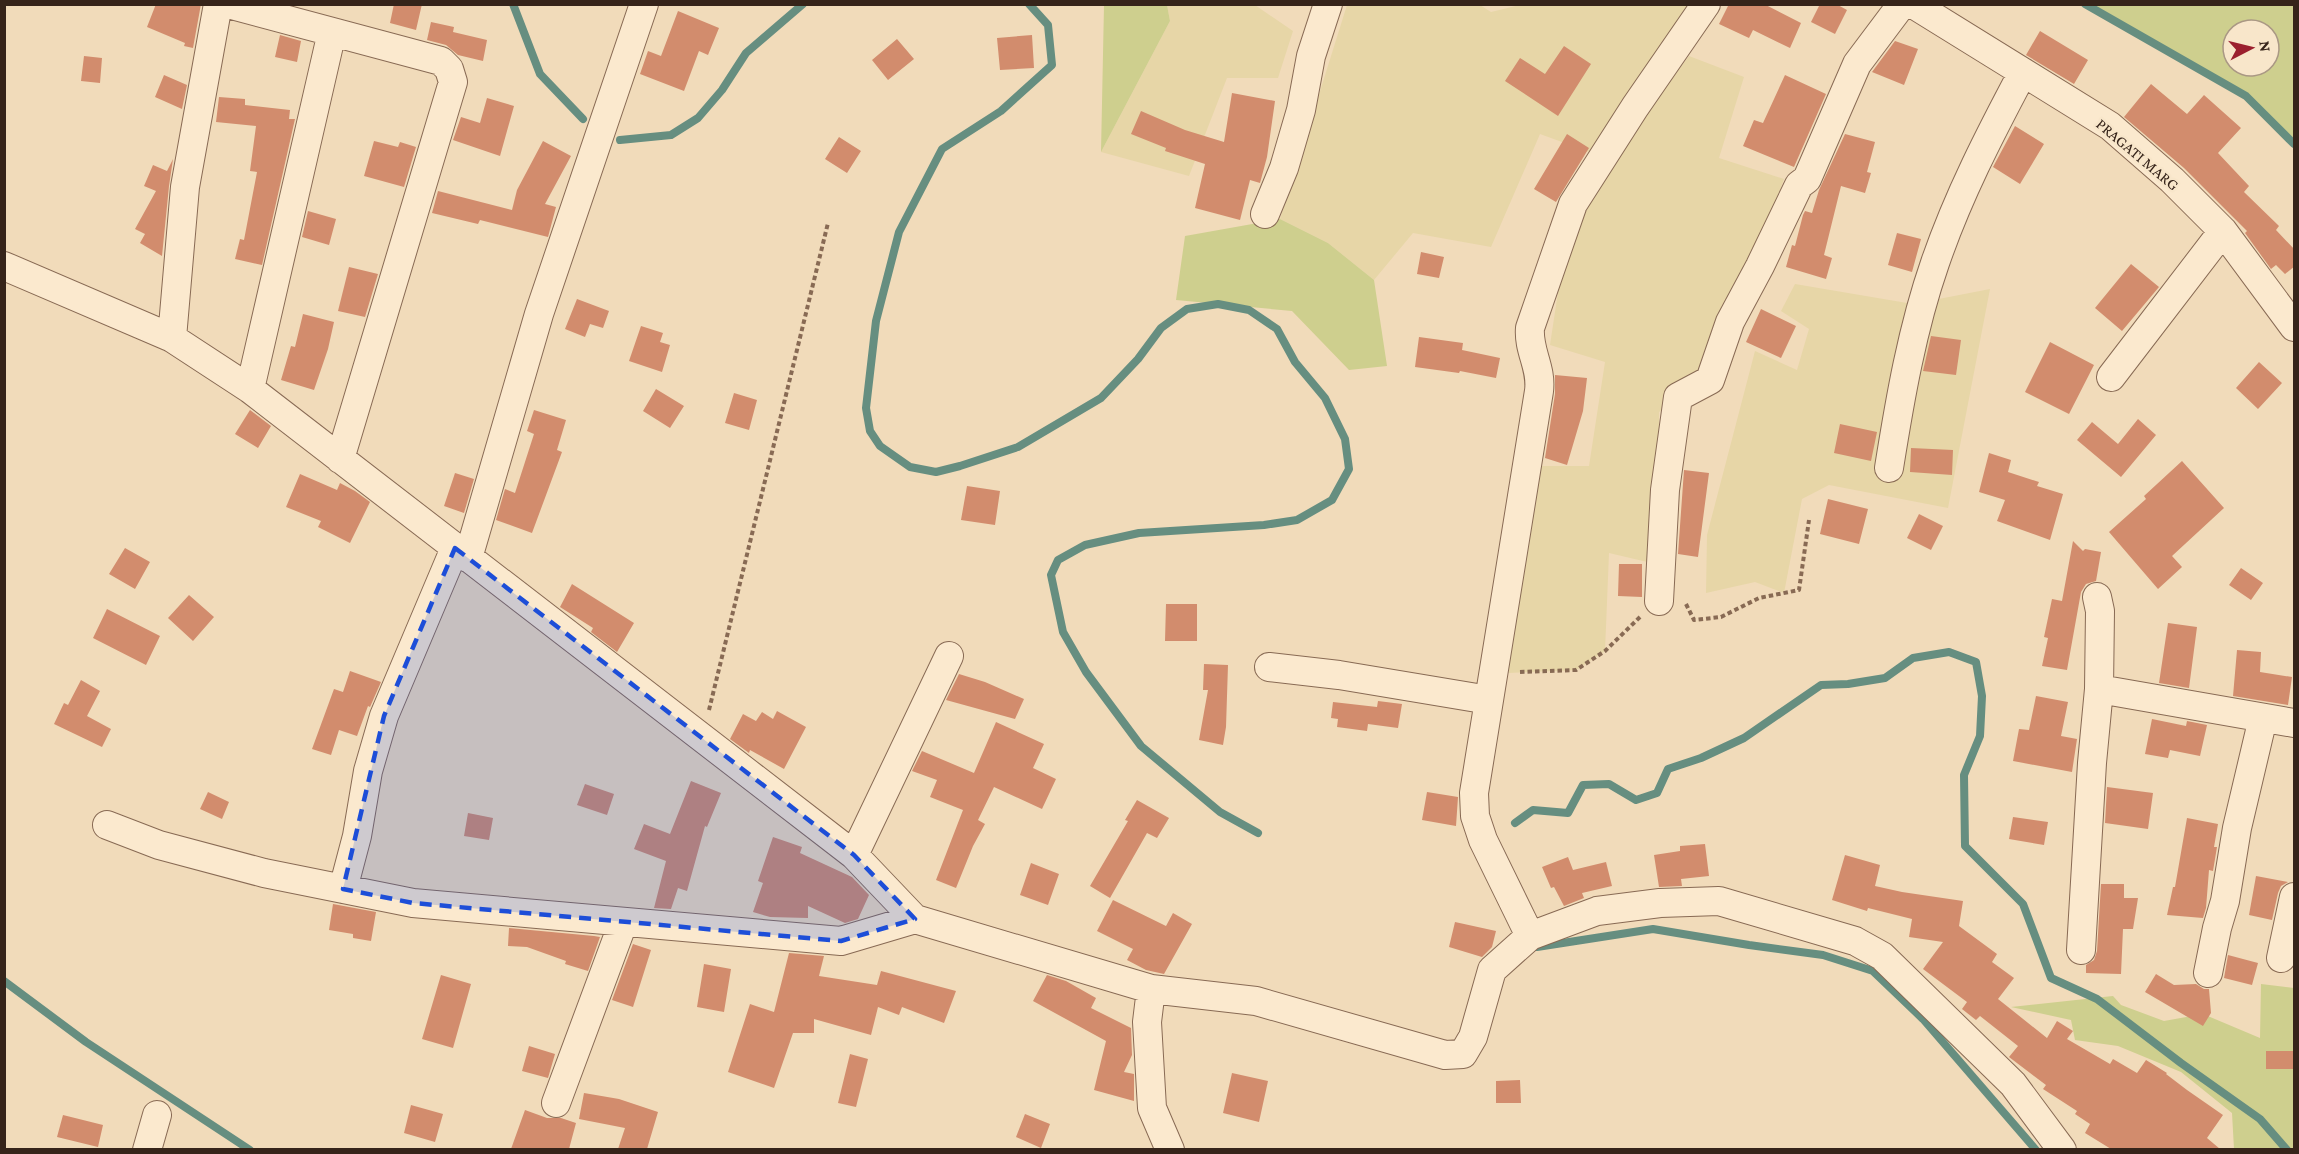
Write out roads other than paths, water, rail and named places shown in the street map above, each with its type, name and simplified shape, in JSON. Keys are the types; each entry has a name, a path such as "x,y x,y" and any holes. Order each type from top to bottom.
{"street":[{"path":"172,338 185,187 218,4"},
{"path":"228,4 441,61 449,69 453,82 340,459"},
{"path":"343,889 357,836 368,771 384,716 461,553 644,4"},
{"path":"1265,214 1284,168 1301,110 1311,56 1328,4"},
{"path":"1530,936 1483,840 1475,816 1474,793 1540,377 1529,340 1530,328 1573,204 1635,107 1706,4"},
{"path":"1659,601 1665,490 1678,398 1710,380 1730,322 1799,185 1807,179 1857,64 1902,4"},
{"name":"PRAGATI MARG","path":"1913,4 2110,126 2172,180 2223,231 2295,327"},
{"path":"250,389 332,32"},
{"path":"1889,468 1907,364 1934,264 1975,164 2023,72"},
{"path":"2111,377 2223,231"},
{"path":"4,266 172,338 250,389 854,855 915,919 1151,989 1256,1001 1445,1055 1463,1054 1473,1037 1492,970 1530,936 1597,911 1660,903 1719,901 1855,941 1882,956 1975,1044 2013,1084 2062,1149"},
{"path":"2081,950 2092,763 2099,688 2100,610 2097,597"},
{"path":"854,855 949,656"},
{"path":"1269,667 1339,675 1489,700"},
{"path":"2099,688 2295,723"},
{"path":"2208,973 2225,901 2237,828 2263,718"},
{"path":"107,825 159,845 264,873 413,903 841,941 915,919"},
{"path":"2281,958 2295,897"},
{"path":"556,1103 623,923"},
{"path":"1151,989 1147,1022 1152,1108 1170,1149"},
{"path":"147,1149 157,1115"}],"waterway":[{"path":"513,4 540,74 583,119"},
{"path":"620,140 671,135 698,118 722,90 746,53 803,4"},
{"path":"1029,4 1048,25 1052,65 1001,111 942,149 899,232 876,321 866,408 870,431 880,446 910,467 936,472 960,466 1018,447 1101,398 1138,359 1161,328 1187,309 1218,304 1249,310 1277,329 1295,362 1325,398 1345,439 1349,469 1332,500 1297,520 1264,525 1139,533 1085,545 1058,560 1051,575 1063,632 1086,672 1141,746 1220,812 1258,833"},
{"path":"2085,4 2246,96 2294,144"},
{"path":"1515,823 1533,810 1568,813 1583,785 1609,784 1636,800 1657,793 1668,769 1701,758 1744,738 1821,685 1848,684 1885,678 1913,658 1949,652 1976,662 1982,696 1980,736 1964,775 1965,846 2023,904 2051,978 2097,999 2260,1119 2287,1150"},
{"path":"1537,947 1653,929 1823,955 1873,971 1923,1019 2036,1150"},
{"path":"4,981 86,1042 250,1150"}]}
